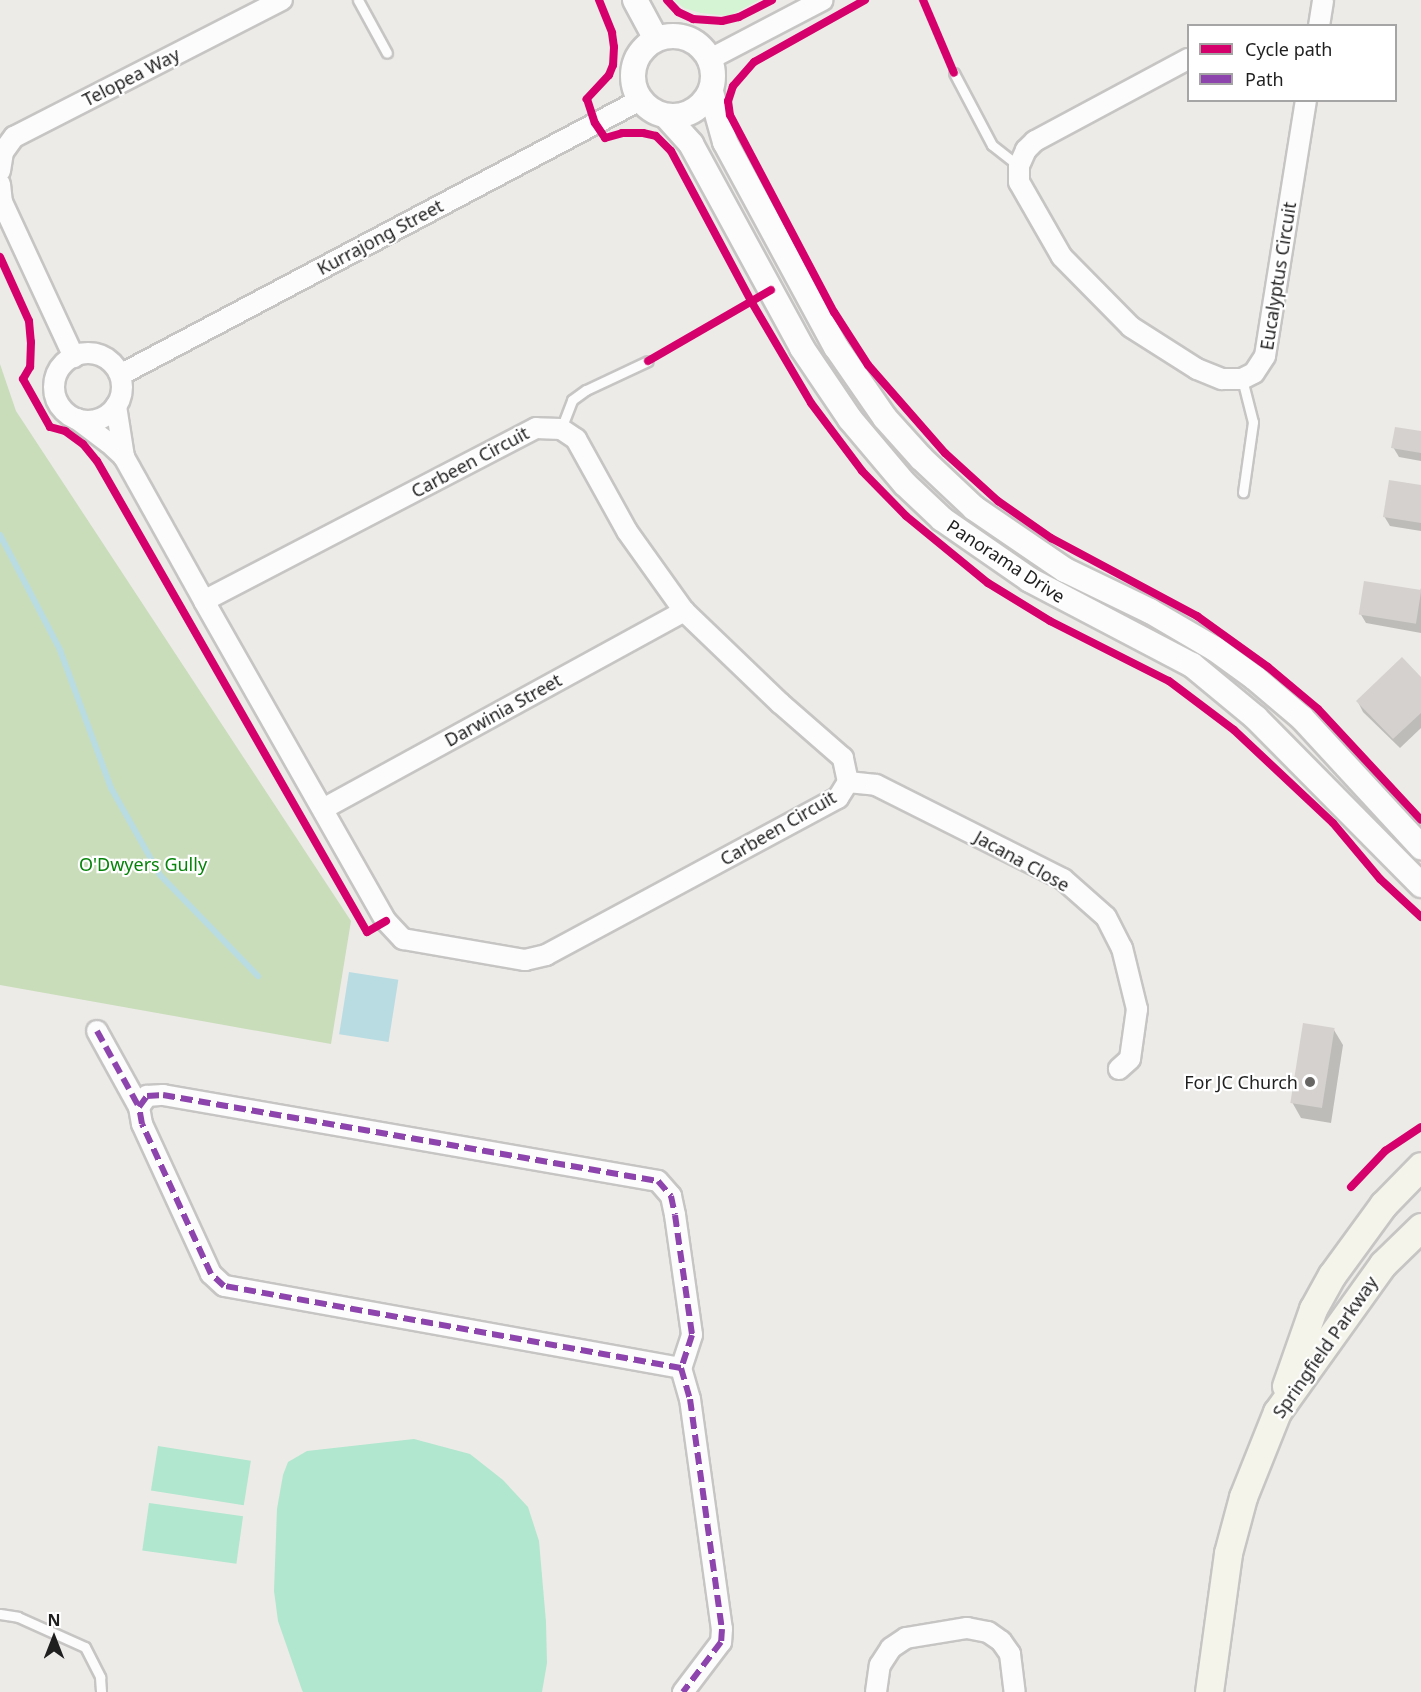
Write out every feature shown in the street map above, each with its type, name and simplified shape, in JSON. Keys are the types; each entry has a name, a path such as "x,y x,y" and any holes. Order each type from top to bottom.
{"main road":[{"path":"1277,1413 1300,1343 1332,1275 1377,1213 1421,1166"},
{"name":"Springfield Parkway","path":"1209,1692 1228,1553 1243,1497 1277,1413 1383,1264 1421,1227"}],"street":[{"name":"Telopea Way","path":"1,157 14,137 282,0"},
{"path":"635,0 656,39"},
{"path":"710,59 822,0"},
{"path":"1318,24 1323,0"},
{"path":"675,36 693,41 710,59 713,70 711,92 703,104 693,112 680,116 656,113 640,100 634,89 634,66 639,55 656,39 675,36"},
{"path":"1187,60 1035,141 1026,150 1019,166 1019,182 1062,257 1131,327 1197,369 1222,379 1242,379"},
{"name":"Panorama Drive","path":"711,92 725,142 836,347 885,418 921,458 974,508 1065,570 1150,611 1215,649 1255,678 1302,718 1421,847"},
{"name":"Kurrajong Street","path":"120,375 640,100"},
{"name":"Eucalyptus Circuit","path":"1242,379 1254,373 1265,356 1306,102"},
{"name":"Panorama Drive","path":"666,116 691,144 802,348 850,419 905,484 942,519 1030,580 1192,665 1256,718 1421,885"},
{"path":"0,184 2,202 74,357"},
{"path":"96,354 106,358 120,375 121,396 117,406 100,419 77,419 59,405 54,383 58,372 74,357 96,354"},
{"name":"Carbeen Circuit","path":"117,406 124,457"},
{"name":"Carbeen Circuit","path":"77,419 124,457 204,601 386,921 403,939 525,960 546,955 838,798 848,782 843,758 780,703 684,611 627,531 576,439 561,429 536,428 204,601"},
{"name":"Darwinia Street","path":"323,809 684,611"},
{"name":"Jacana Close","path":"848,782 876,785 1063,879 1106,917 1122,948 1137,1009 1130,1059 1119,1069"},
{"path":"97,1031 139,1107 142,1124 211,1274 224,1286 681,1368"},
{"path":"139,1107 147,1096 163,1095 658,1181 671,1196 692,1335 681,1368 690,1399 722,1629 721,1642 683,1692"},
{"path":"876,1692 880,1665 891,1648 906,1638 967,1628 988,1632 1001,1641 1010,1654 1015,1692"}],"lane":[{"path":"358,0 387,53"},
{"path":"954,73 992,145 1019,166"},
{"path":"561,429 572,400 586,390 648,361"},
{"path":"1242,379 1253,422 1244,492"},
{"path":"0,1614 18,1617 85,1647 100,1677 101,1692"}],"green space":[{"path":"674,0 759,0 729,16 701,13 684,8"},
{"name":"O'Dwyers Gully","path":"0,364 16,411 351,921 331,1044 0,985"},
{"path":"414,1439 470,1454 503,1480 528,1507 539,1541 546,1622 547,1663 542,1692 303,1692 278,1621 274,1591 277,1509 283,1475 288,1462 307,1451"},
{"path":"158,1446 251,1461 244,1505 151,1490"},
{"path":"149,1503 243,1516 236,1564 142,1551"}],"water":[{"path":"349,972 398,980 389,1042 339,1034"}],"building":[{"path":"1395,427 1421,431 1421,453 1391,448"},
{"path":"1389,480 1421,485 1421,523 1383,517"},
{"path":"1364,581 1421,590 1416,624 1359,615"},
{"path":"1402,657 1421,677 1421,713 1393,739 1356,701"},
{"name":"For JC Church","path":"1303,1023 1335,1028 1322,1108 1290,1103"}],"waterway":[{"path":"0,535 60,650 111,788 160,875 258,976"}],"marked path":[{"path":"97,1031 139,1107"},
{"path":"681,1368 224,1286 211,1274 142,1124 139,1107 147,1096 163,1095 658,1181 671,1196 675,1215 692,1335 681,1368 690,1399 722,1629 721,1642 683,1692"}],"cycle path":[{"path":"599,0 612,33 614,47 613,65 609,75 587,99 595,123 605,138 622,133 643,133 656,136 671,151 751,301 811,403 862,471 906,516 988,583 1050,621 1169,681 1234,730 1333,823 1380,879 1421,917"},
{"path":"667,0 678,12 693,19 722,21 739,17 772,0"},
{"path":"865,0 754,62 733,86 728,101 730,115 834,312 868,365 945,453 998,501 1051,538 1197,616 1268,667 1318,709 1421,820"},
{"path":"923,0 954,73"},
{"path":"0,257 29,321 30,367 23,379 50,427 65,431 83,444 97,461 367,932 386,921"},
{"path":"648,361 771,290"},
{"path":"1351,1187 1385,1151 1421,1127"}],"place":[{"name":"For JC Church","path":"1310,1082"}]}
